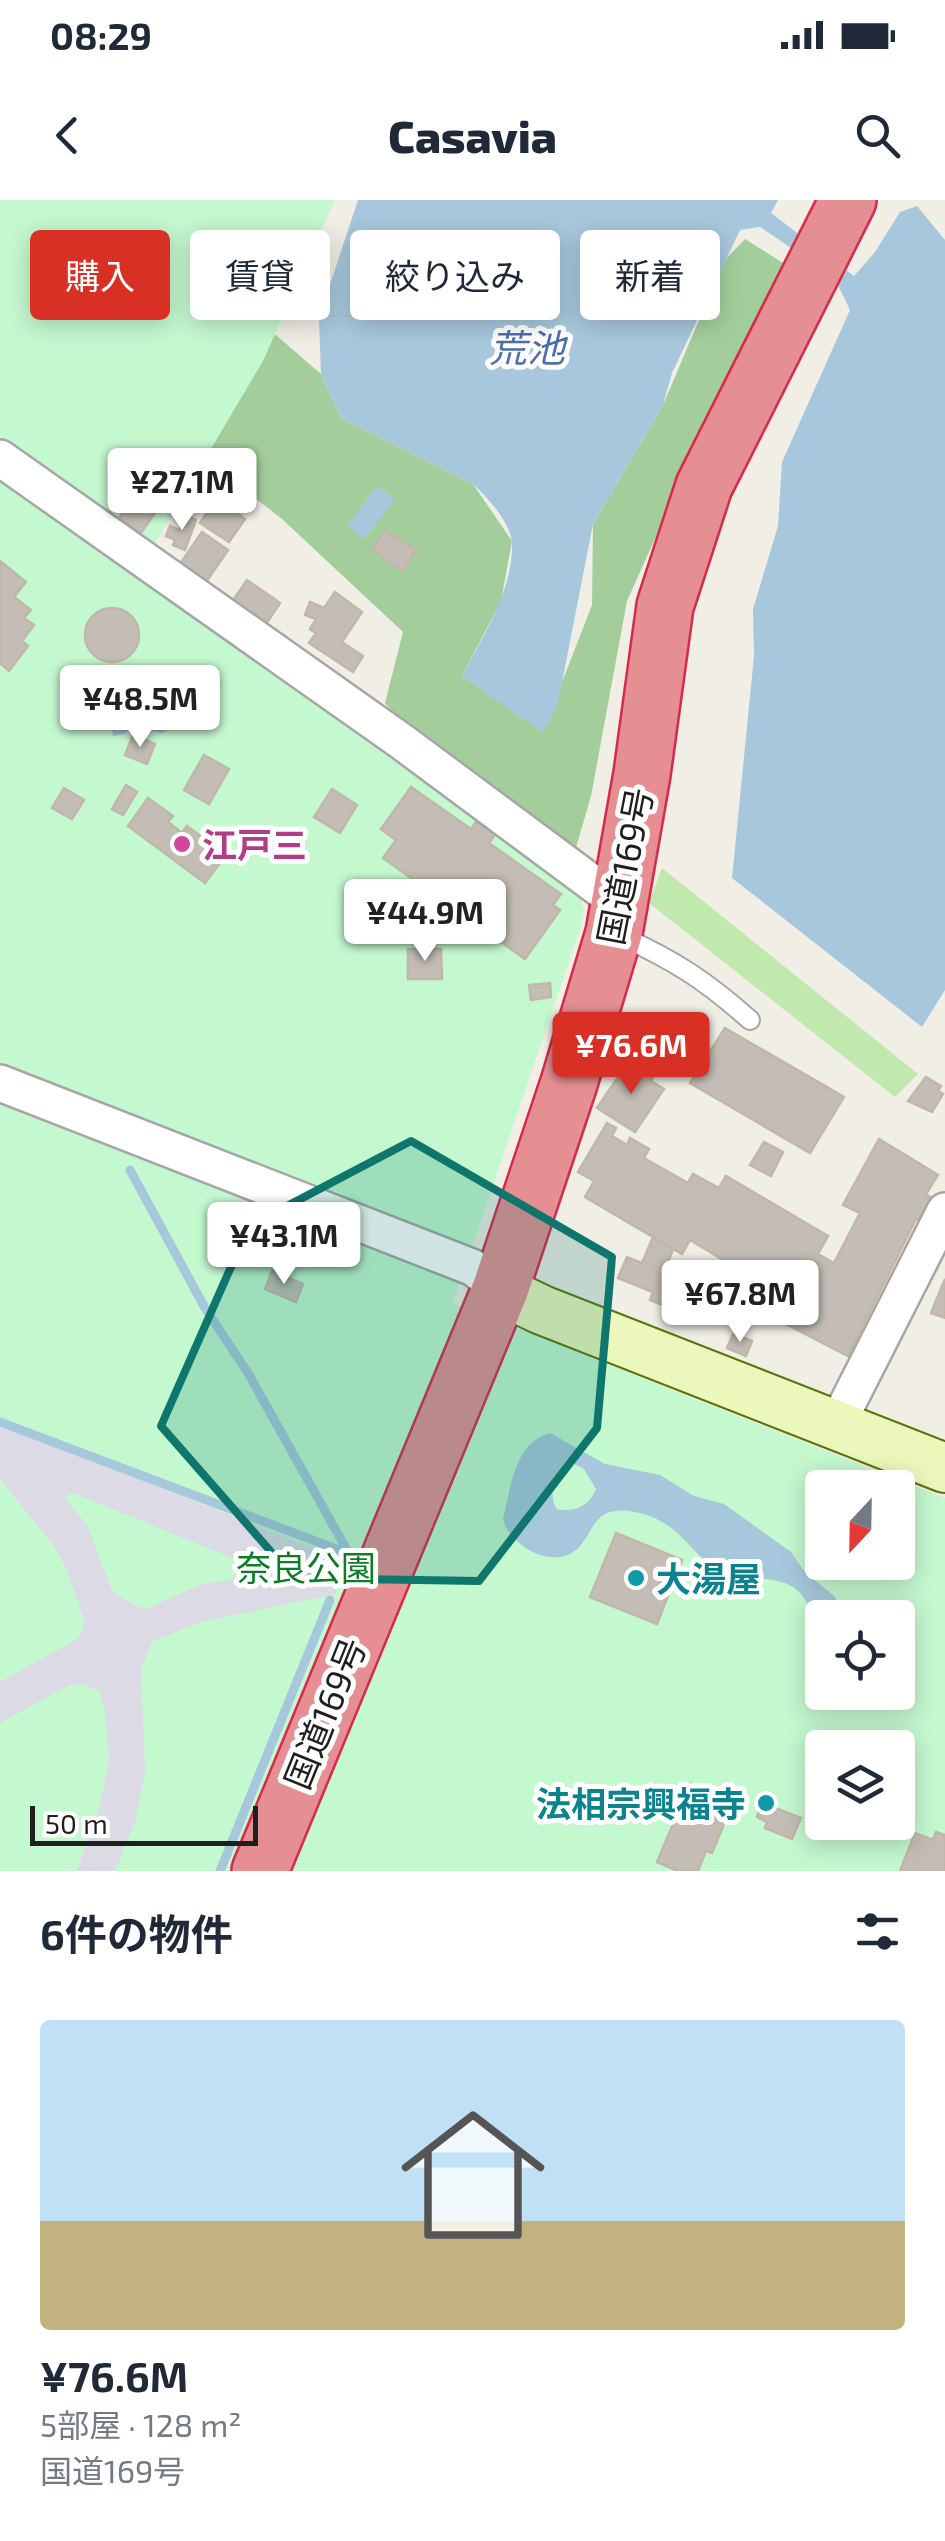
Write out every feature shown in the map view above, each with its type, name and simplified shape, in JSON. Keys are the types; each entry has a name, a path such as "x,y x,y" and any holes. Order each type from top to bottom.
{"highway":[{"name":"国道169号","path":"260,1871 500,1290 569,1083 616,918 642,774 665,606 704,486 848,200"}],"street":[{"path":"0,458 400,741 616,918"},
{"path":"0,1083 474,1268 500,1290 542,1310 945,1468"},
{"path":"837,1424 945,1211"}],"lane":[{"path":"616,918 646,945 707,982 750,1020"}],"highlighted area":[{"path":"411,1141 612,1257 597,1428 479,1581 294,1578 161,1426 249,1226"}],"green space":[{"name":"奈良公園","path":"0,200 335,200 322,230 190,230 190,320 281,320 263,361 138,572 309,687 579,892 584,911 580,929 453,1303 874,1470 805,1470 805,1580 915,1580 915,1486 945,1498 945,1871 0,1871"},
{"path":"0,215 30,235 30,277"},
{"path":"745,239 791,268 676,492 627,601 591,796 573,858 410,732 385,703 403,632 282,519 219,470 194,494 118,459 51,320 161,320 209,351 276,335 321,374 341,418 473,484 512,541 501,601 462,676 543,731 592,605 593,524 663,405 699,320 720,320 720,270 724,261"},
{"path":"662,868 918,1074 895,1097 649,903"}],"shaded area":[{"path":"0,1424 348,1562 335,1594 200,1622 152,1642 141,1670 145,1772 136,1819 115,1871 77,1871 101,1802 109,1760 105,1709 99,1691 83,1684 70,1685 0,1723 0,1682 79,1638 85,1623 67,1570 54,1546 0,1479","holes":["73,1493 237,1560 240,1567 232,1580 202,1584 148,1608 137,1607 112,1591 87,1525 64,1497"]}],"water":[{"name":"荒池","path":"358,200 778,200 771,213 854,276 875,252 900,212 917,206 945,240 945,990 922,1027 732,878 754,656 753,609 778,526 782,462 850,310 834,277 760,227 740,230 720,272 720,230 580,230 580,320 697,320 672,373 663,405 593,524 559,698 542,732 462,676 502,595 511,560 511,535 492,504 473,484 341,418 321,374 319,320 330,320 330,285"},
{"path":"377,486 395,500 364,539 347,526"},
{"path":"133,691 170,729 161,733 132,726 124,734 113,736 109,707 99,702 101,695"},
{"path":"550,1433 605,1464 660,1475 694,1496 724,1504 791,1552 805,1572 805,1580 815,1580 836,1600 805,1600 785,1583 722,1571 664,1523 635,1512 619,1511 600,1518 570,1554 550,1557 529,1550 512,1537 503,1519 516,1468 529,1446","holes":["566,1465 584,1469 596,1489 581,1507 557,1509 554,1503 556,1480"]}],"building":[{"path":"140,486 163,501 141,533 119,518"},
{"path":"223,489 243,503 236,513 245,519 229,542 200,523"},
{"path":"185,515 196,520 185,550 173,545 175,540 166,536 170,526 179,530"},
{"path":"385,530 416,550 402,571 372,550"},
{"path":"202,532 228,550 204,585 178,567"},
{"path":"0,561 26,582 14,597 31,610 24,618 34,625 22,641 28,646 9,671 0,663"},
{"path":"247,580 280,603 266,624 232,602"},
{"path":"335,592 362,612 342,642 363,656 353,672 309,643 316,633 310,629 316,619 305,615 310,602 324,608"},
{"path":"112,608 131,616 139,635 131,654 112,662 93,654 85,635 93,616"},
{"path":"133,735 155,744 147,764 125,755"},
{"path":"204,755 229,769 209,804 184,790"},
{"path":"126,785 137,792 123,815 112,809"},
{"path":"411,787 471,829 476,822 495,835 489,843 561,894 553,905 560,910 525,959 383,858 396,840 381,829"},
{"path":"64,788 84,800 72,819 52,808"},
{"path":"332,789 357,805 340,833 314,817"},
{"name":"江戸三","path":"148,798 173,816 168,822 182,833 187,826 226,855 205,883 128,826"},
{"path":"408,949 441,949 442,979 408,979"},
{"path":"550,983 551,997 531,1000 529,985"},
{"path":"725,1028 844,1097 810,1153 690,1083"},
{"path":"629,1061 664,1089 635,1132 597,1108"},
{"path":"926,1077 941,1086 938,1091 943,1094 932,1112 908,1101"},
{"path":"607,1123 616,1128 612,1136 627,1145 630,1138 649,1149 644,1158 688,1183 693,1174 719,1188 726,1176 828,1236 818,1254 834,1263 860,1213 843,1205 879,1139 938,1175 926,1194 932,1199 920,1221 916,1219 848,1356 784,1323 786,1320 765,1308 775,1291 690,1240 682,1254 585,1197 594,1181 578,1172"},
{"path":"764,1142 783,1152 771,1176 750,1165"},
{"path":"653,1237 673,1249 664,1274 689,1284 678,1311 650,1300 653,1292 618,1278 627,1257 642,1263"},
{"path":"272,1271 303,1284 296,1302 265,1289"},
{"path":"945,1279 945,1318 931,1313"},
{"path":"733,1334 752,1341 746,1356 727,1348"},
{"name":"大湯屋","path":"616,1533 682,1560 657,1624 590,1597"},
{"path":"690,1784 726,1800 717,1821 724,1824 712,1853 706,1851 698,1871 678,1871 657,1862"},
{"path":"773,1807 801,1818 792,1839 765,1828 767,1822 757,1817 760,1809 770,1813"},
{"path":"936,1832 945,1835 945,1871 900,1871 915,1833 933,1840"}],"waterway":[{"path":"130,1170 205,1308 248,1373 348,1552"},
{"path":"0,1422 347,1553"},
{"path":"220,1871 330,1600"}],"place":[{"name":"江戸三","path":"182,844"},
{"name":"大湯屋","path":"636,1578"},
{"name":"法相宗興福寺","path":"766,1803"}]}
